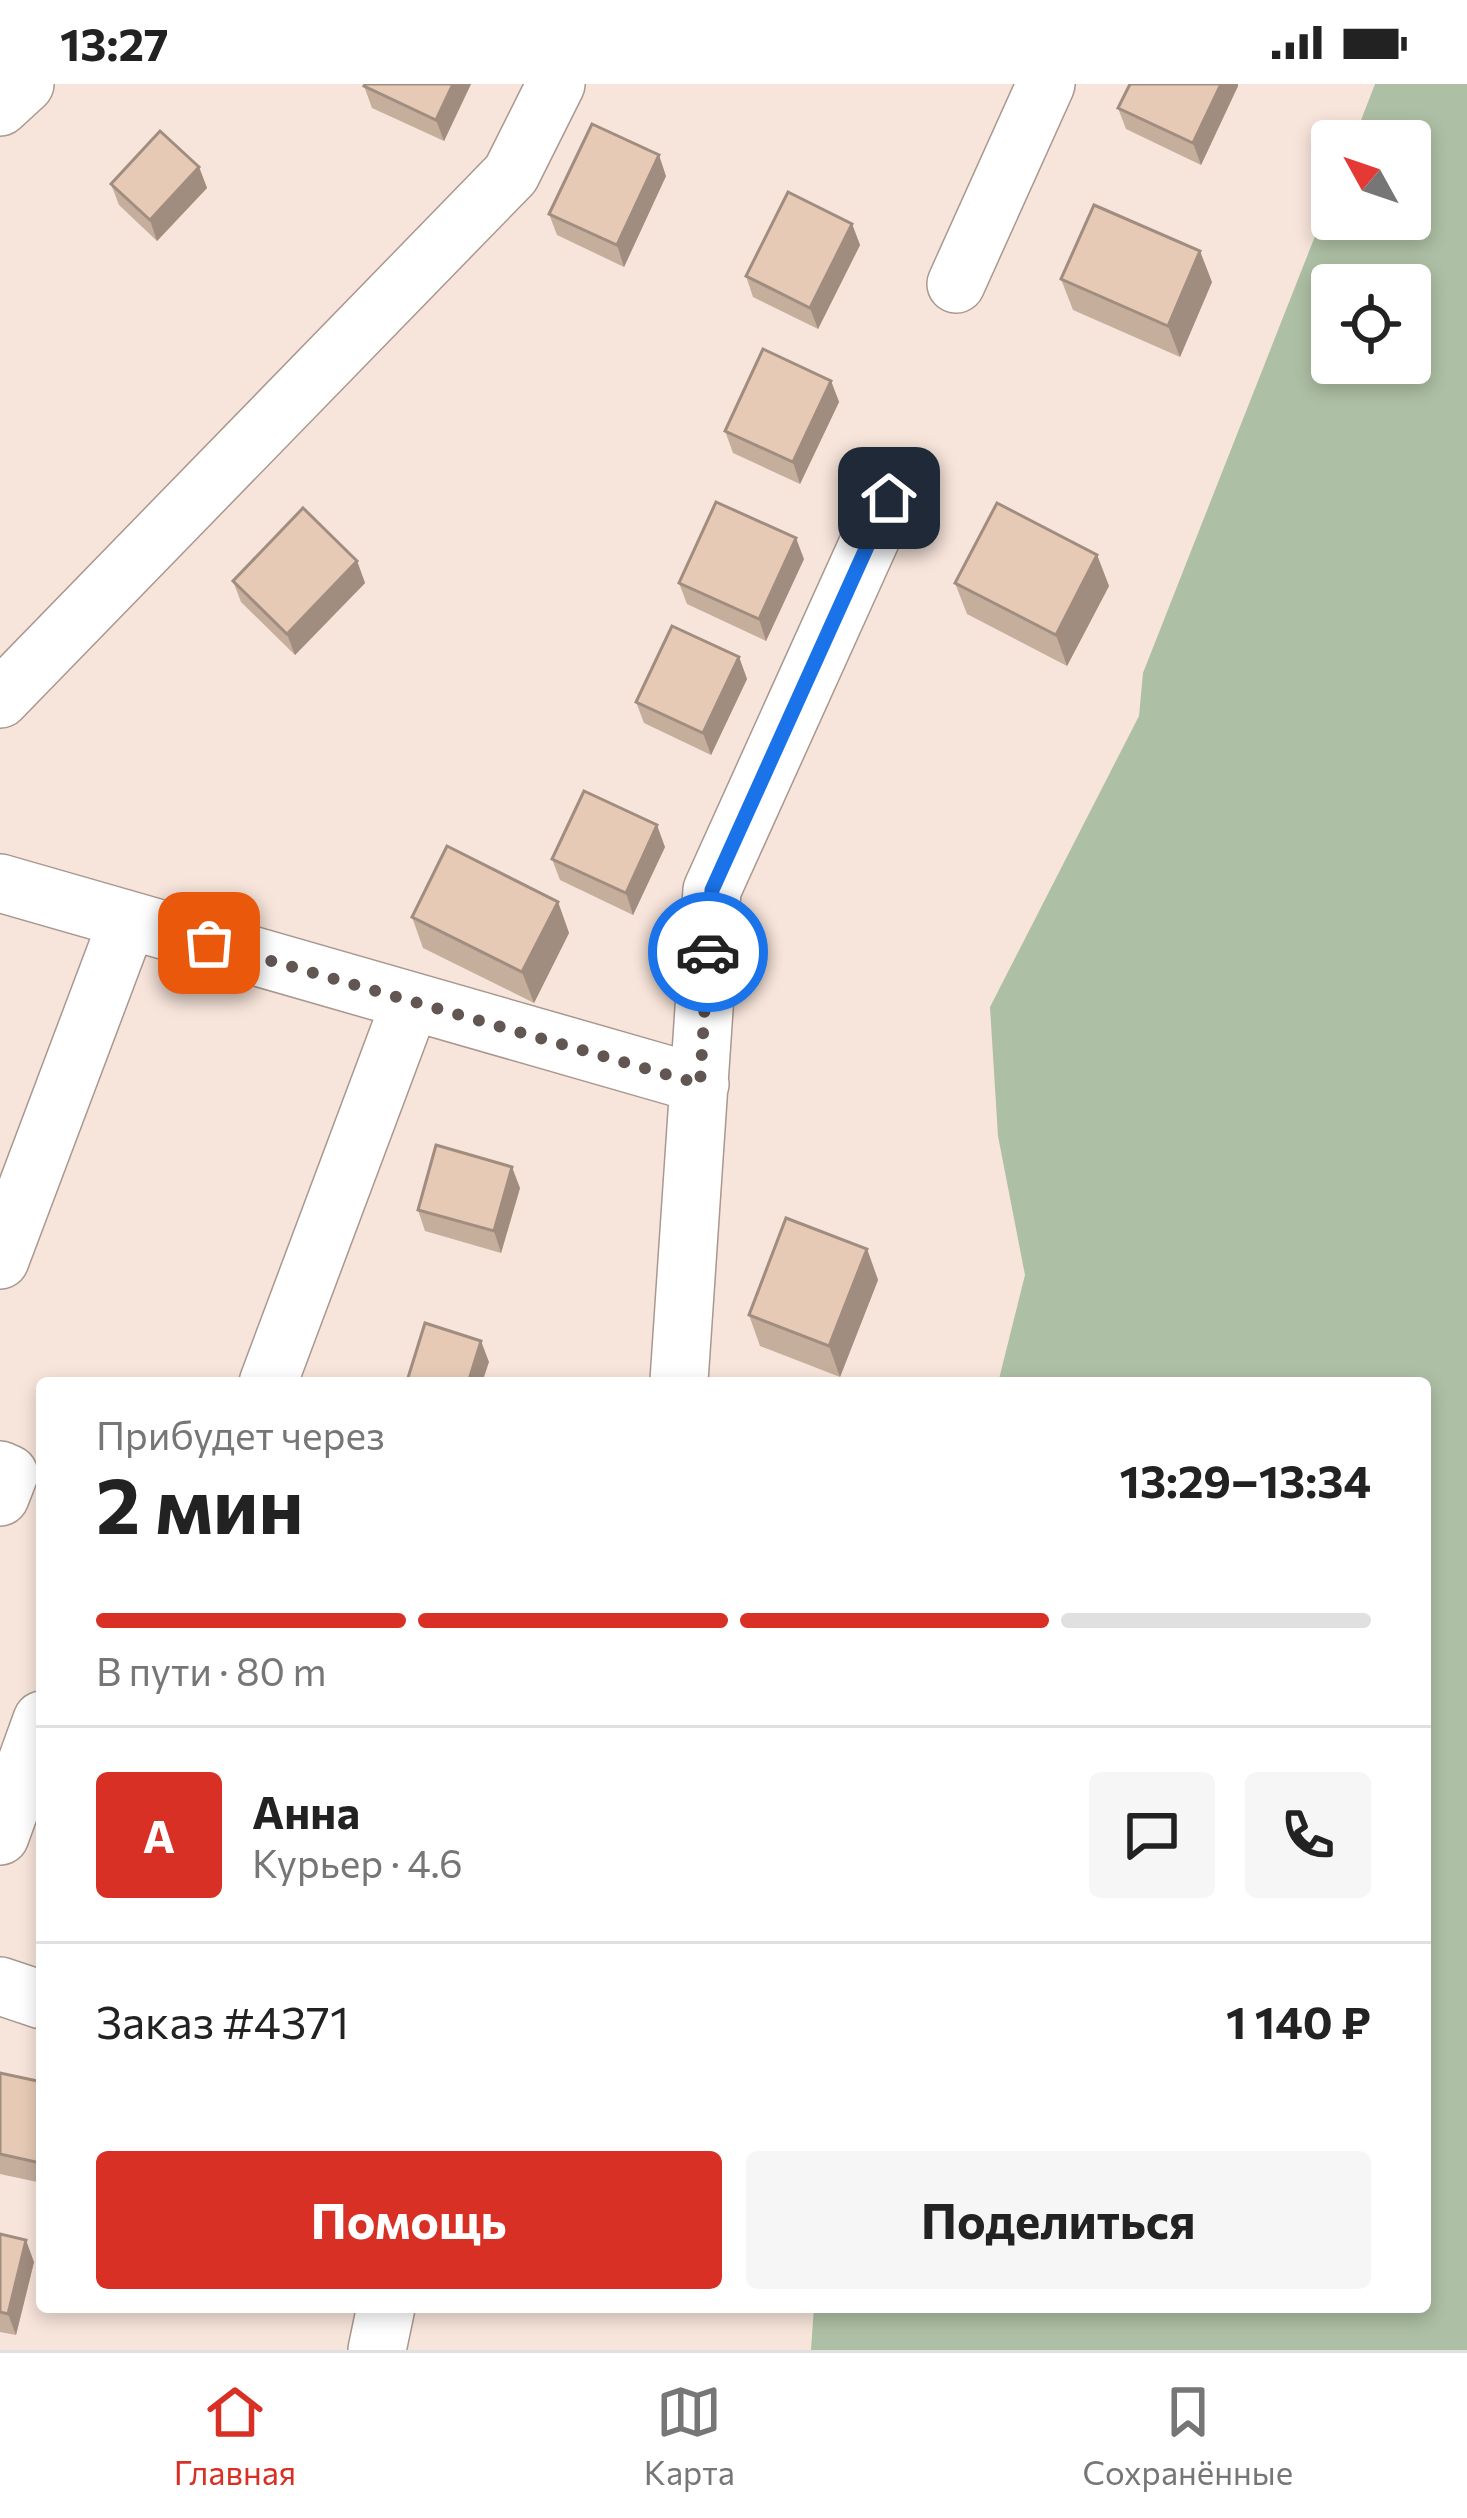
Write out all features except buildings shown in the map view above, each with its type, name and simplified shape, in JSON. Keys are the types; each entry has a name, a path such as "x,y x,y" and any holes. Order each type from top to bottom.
{"street":[{"path":"0,107 25,84"},
{"path":"0,699 512,174 556,84"},
{"path":"956,284 1046,84"},
{"path":"679,1377 712,890 889,498"},
{"path":"0,883 700,1084"},
{"path":"0,1260 128,920"},
{"path":"270,1377 411,1001"},
{"path":"0,1470 9,1474 0,1497"},
{"path":"0,1836 36,1737"},
{"path":"0,1986 36,1998"},
{"path":"377,2350 385,2313"}],"green space":[{"path":"1375,84 1467,84 1467,2350 811,2350 814,2313 1431,2313 1431,1377 1000,1377 1025,1275 998,1136 990,1007 1139,716 1143,673 1313,240 1431,240 1431,120 1361,120"}],"way so far":[{"path":"209,943 700,1084 708,952"}],"route":[{"path":"708,952 712,890 889,498"}]}
